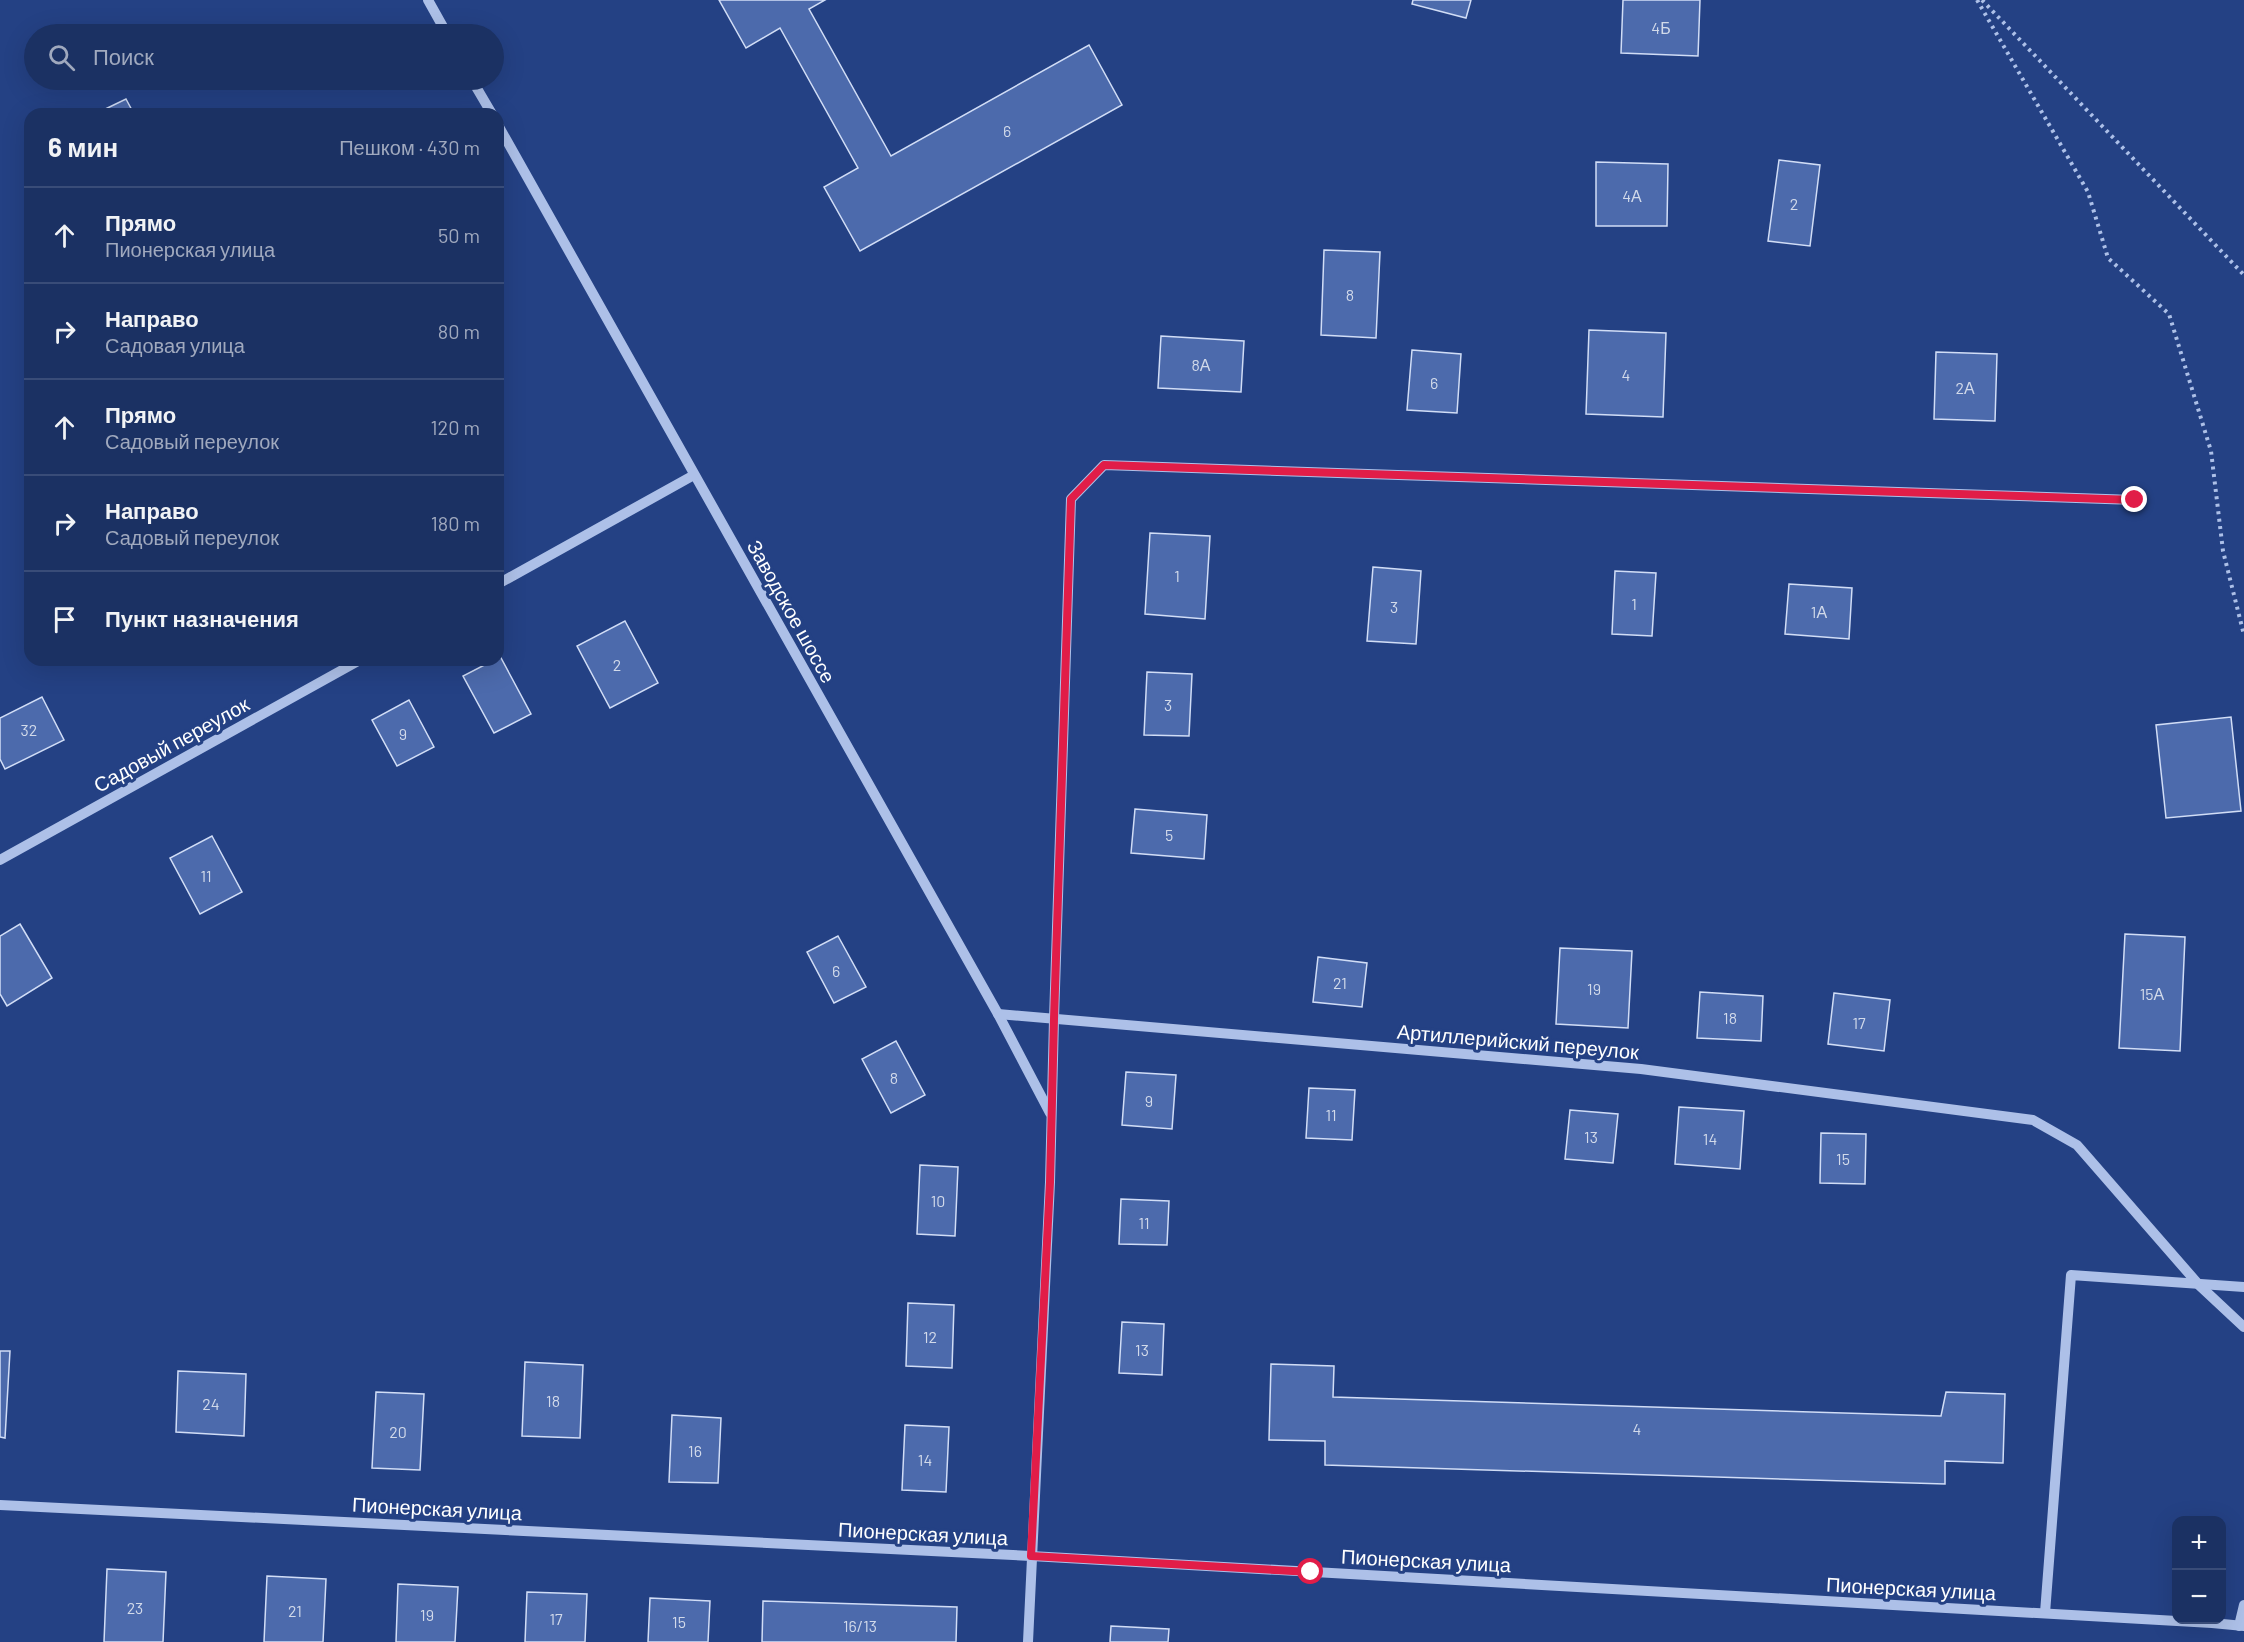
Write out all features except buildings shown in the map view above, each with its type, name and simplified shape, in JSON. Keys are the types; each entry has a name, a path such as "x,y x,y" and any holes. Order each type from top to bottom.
{"street":[{"path":"428,0 441,24"},
{"path":"478,90 488,108"},
{"name":"Заводское шоссе","path":"504,136 998,1014 1052,1116"},
{"path":"1028,1642 1050,1182 1071,499 1104,465 2135,500"},
{"path":"504,581 694,475"},
{"name":"Садовый переулок","path":"0,860 349,666"},
{"name":"Артиллерийский переулок","path":"998,1014 1641,1069 2033,1120 2077,1144 2199,1285"},
{"path":"2045,1614 2071,1275 2244,1287"},
{"path":"2199,1285 2244,1327"},
{"name":"Пионерская улица","path":"0,1505 1031,1556 2045,1614 2242,1628"},
{"path":"2242,1628 2244,1605"}],"path":[{"path":"1977,0 2088,192 2108,258 2169,314 2211,451 2223,551 2244,635"},
{"path":"1982,0 2244,275"}],"route":[{"path":"1311,1572 1031,1556 1050,1182 1071,499 1104,465 2135,500"}]}
